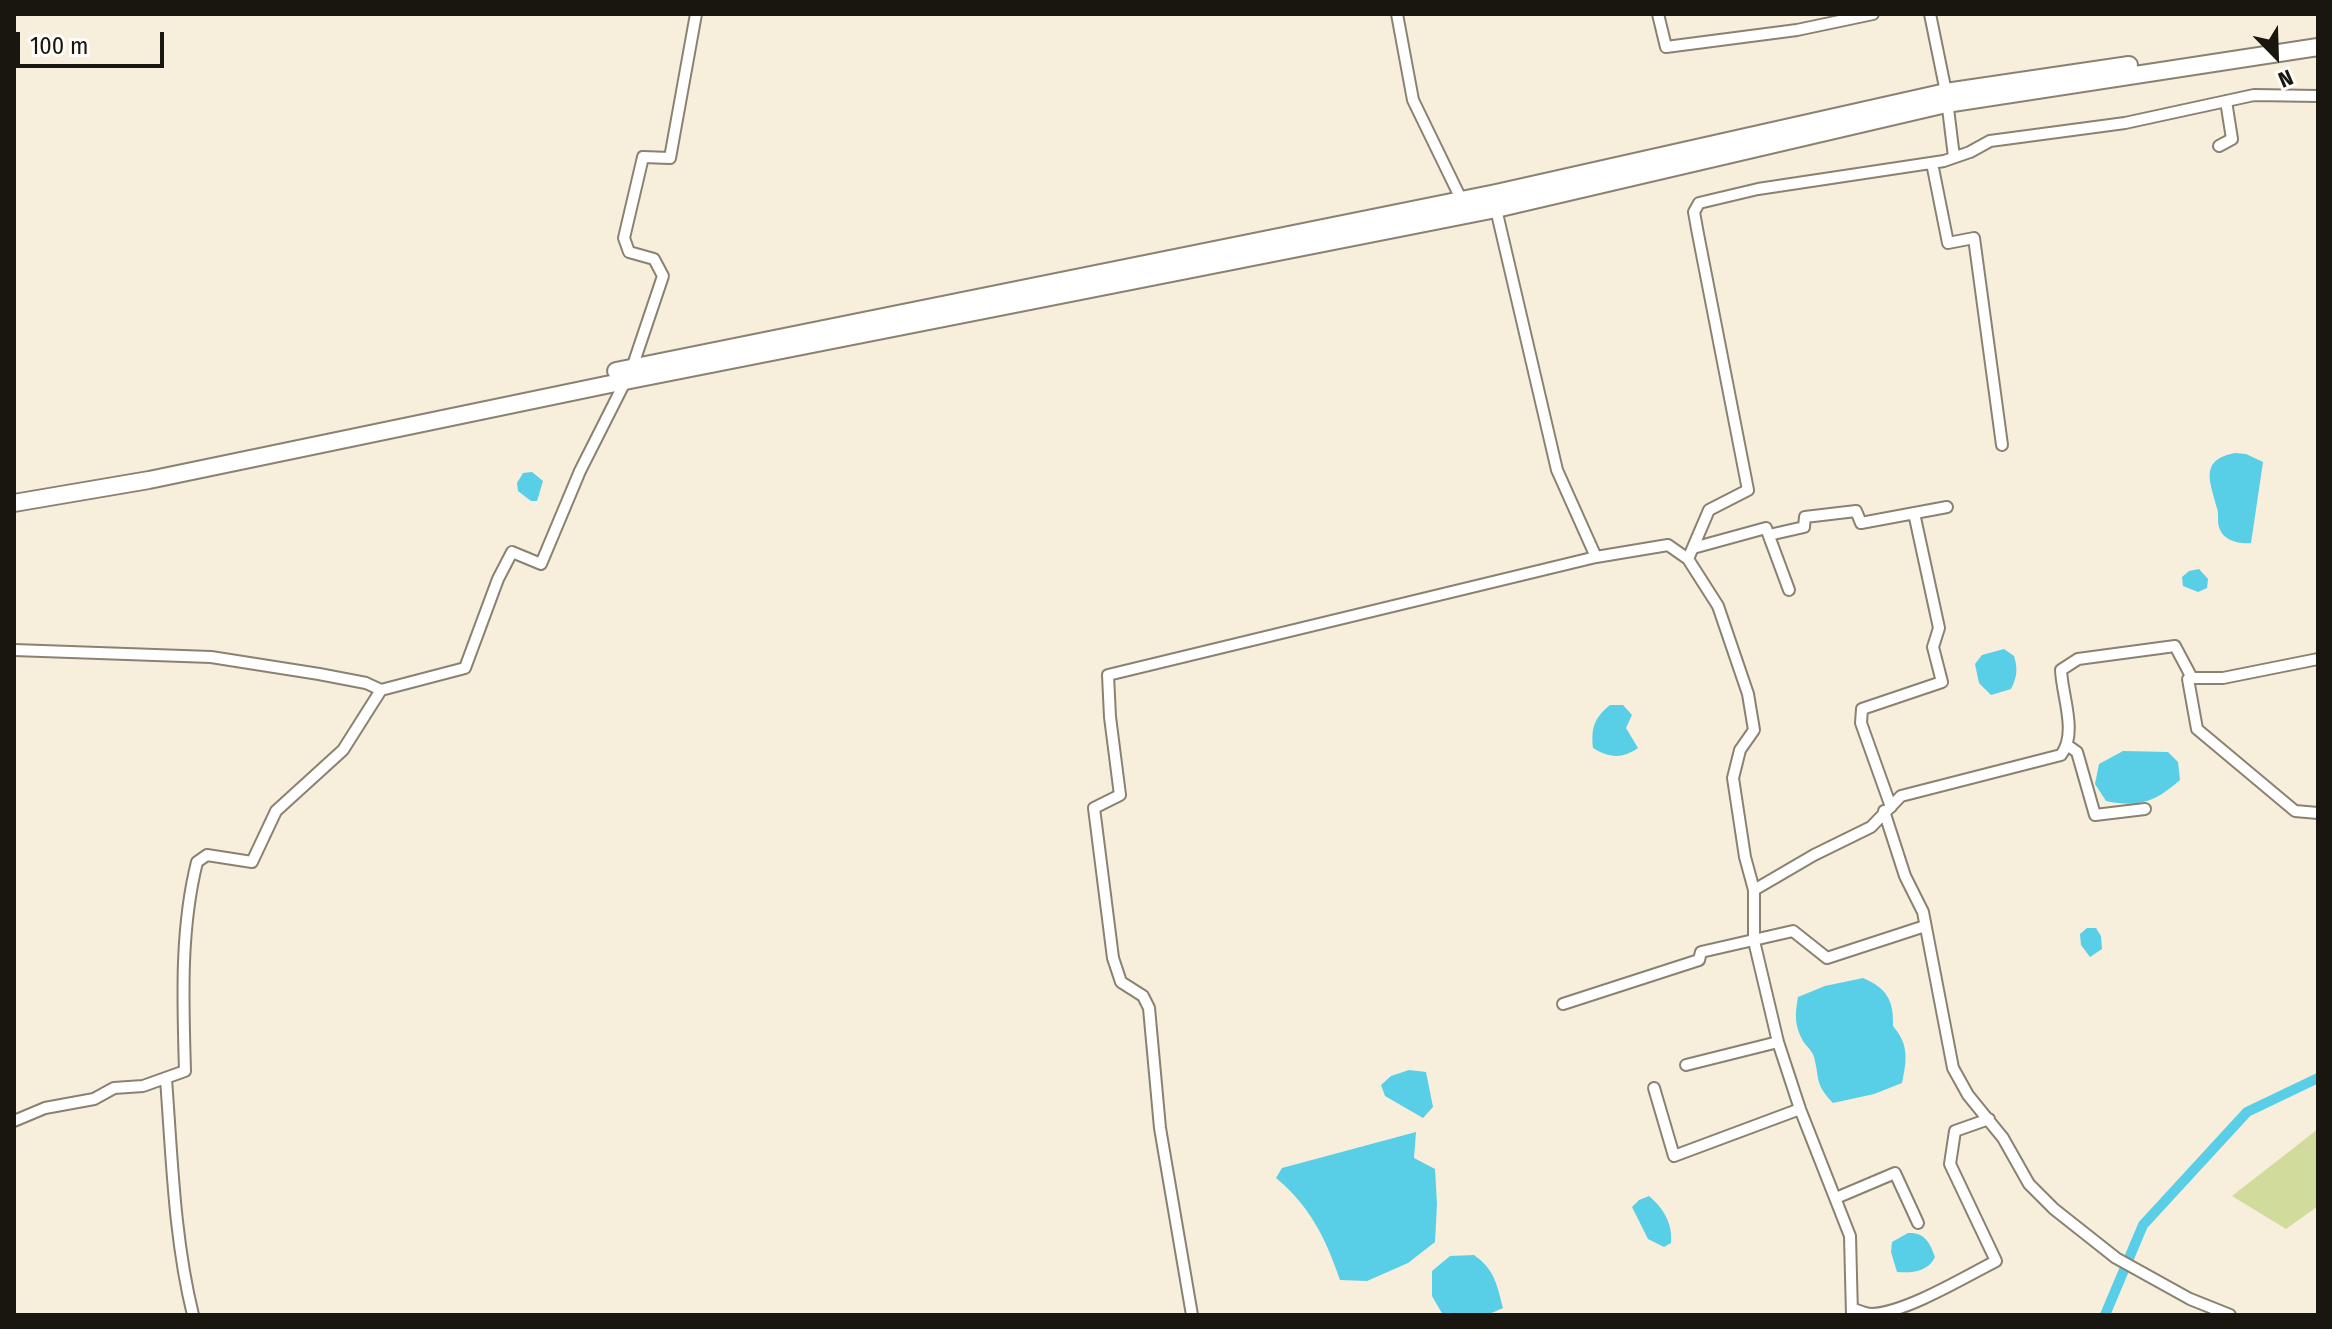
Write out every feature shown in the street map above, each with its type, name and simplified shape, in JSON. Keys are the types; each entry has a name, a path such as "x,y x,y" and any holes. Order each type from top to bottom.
{"main road":[{"path":"14,492 147,469 1464,206 1512,189 1946,98 2318,38"},
{"path":"1464,206 1496,209 1946,98 2318,47"},
{"path":"14,503 149,480 628,374"}],"street":[{"path":"14,650 211,657 330,676 366,683 381,690 465,668 498,579 512,552 541,564 580,471 628,374 663,276 654,259 629,252 624,238 643,157 670,158 696,14"},
{"path":"1397,14 1413,100 1464,206"},
{"path":"1658,14 1666,47 1797,30 1873,14"},
{"path":"1930,14 1954,157"},
{"path":"1688,559 1709,510 1748,490 1694,212 1699,203 1758,189 1932,163 1990,141 2125,123 2254,95 2318,96"},
{"path":"2219,146 2232,139 2226,101"},
{"path":"1932,163 1948,243 1974,238 2002,445"},
{"path":"1496,209 1557,470 1596,557"},
{"path":"1769,535 1804,527 1805,517 1856,511 1861,523 1947,507"},
{"path":"1914,513 1939,628 1933,647 1942,682 1862,709 1861,723 1905,876 1923,912 1953,1068 2029,1184 2054,1209 2136,1271 2190,1299 2230,1315"},
{"path":"1693,548 1766,528 1789,590"},
{"path":"1192,1315 1160,1128 1149,1008 1143,996 1121,982 1113,958 1094,808 1120,795 1108,675 1596,557 1668,545 1688,559 1718,606 1748,694 1754,730 1740,750 1733,778 1745,857 1754,890 1754,941 1778,1042 1800,1109 1850,1236 1853,1312 1870,1315 1893,1310 1996,1261 1950,1164 1955,1131 1989,1119"},
{"path":"1754,890 1871,827 1901,796 2061,755 2067,745 2069,730 2061,670 2078,659 2175,646 2192,678 2223,678 2318,659"},
{"path":"2188,679 2197,729 2295,811 2318,813"},
{"path":"14,1121 45,1108 94,1099 114,1088 143,1086 185,1071 184,981 189,894 197,862 207,855 252,862 276,811 343,750 381,690"},
{"path":"2067,745 2077,752 2095,815 2145,809"},
{"path":"1563,1004 1699,960 1701,952 1793,931 1827,958 1925,926"},
{"path":"1686,1065 1778,1042"},
{"path":"166,1079 175,1195 185,1281 193,1315"},
{"path":"1654,1088 1674,1156 1800,1109"},
{"path":"1836,1198 1895,1173 1918,1223"}],"green space":[{"path":"2318,1129 2318,1206 2286,1229 2232,1196"}],"water":[{"path":"2235,453 2246,454 2263,462 2251,543 2232,541 2221,532 2210,481 2216,461"},
{"path":"532,472 543,481 537,501 531,501 518,491 517,483 523,473"},
{"path":"2199,569 2208,579 2207,588 2198,592 2183,586 2182,577 2189,571"},
{"path":"2004,649 2014,656 2015,681 2011,689 1991,695 1979,683 1975,664 1982,655"},
{"path":"1610,705 1623,705 1632,715 1626,728 1638,748 1626,754 1610,755 1593,748 1595,724"},
{"path":"2123,751 2168,752 2178,762 2180,780 2163,794 2146,801 2128,804 2106,801 2095,784 2099,764"},
{"path":"2087,928 2096,928 2101,936 2102,949 2090,957 2081,945 2080,934"},
{"path":"1863,978 1878,986 1890,1002 1893,1026 1902,1040 1905,1053 1902,1083 1874,1094 1833,1103 1820,1085 1813,1055 1798,1030 1798,997 1825,986"},
{"path":"1409,1070 1426,1072 1433,1107 1423,1118 1385,1096 1381,1085 1391,1076"},
{"path":"1416,1132 1414,1158 1435,1169 1435,1242 1408,1263 1367,1281 1340,1280 1316,1224 1276,1178 1282,1168"},
{"path":"1649,1196 1669,1223 1671,1243 1664,1247 1648,1239 1632,1207"},
{"path":"1908,1233 1926,1239 1935,1257 1924,1269 1897,1272 1891,1252 1892,1242"},
{"path":"1474,1255 1490,1272 1503,1308 1487,1315 1443,1315 1432,1296 1432,1271 1450,1256"}],"waterway":[{"path":"2105,1315 2143,1225 2247,1112 2318,1078"}]}
